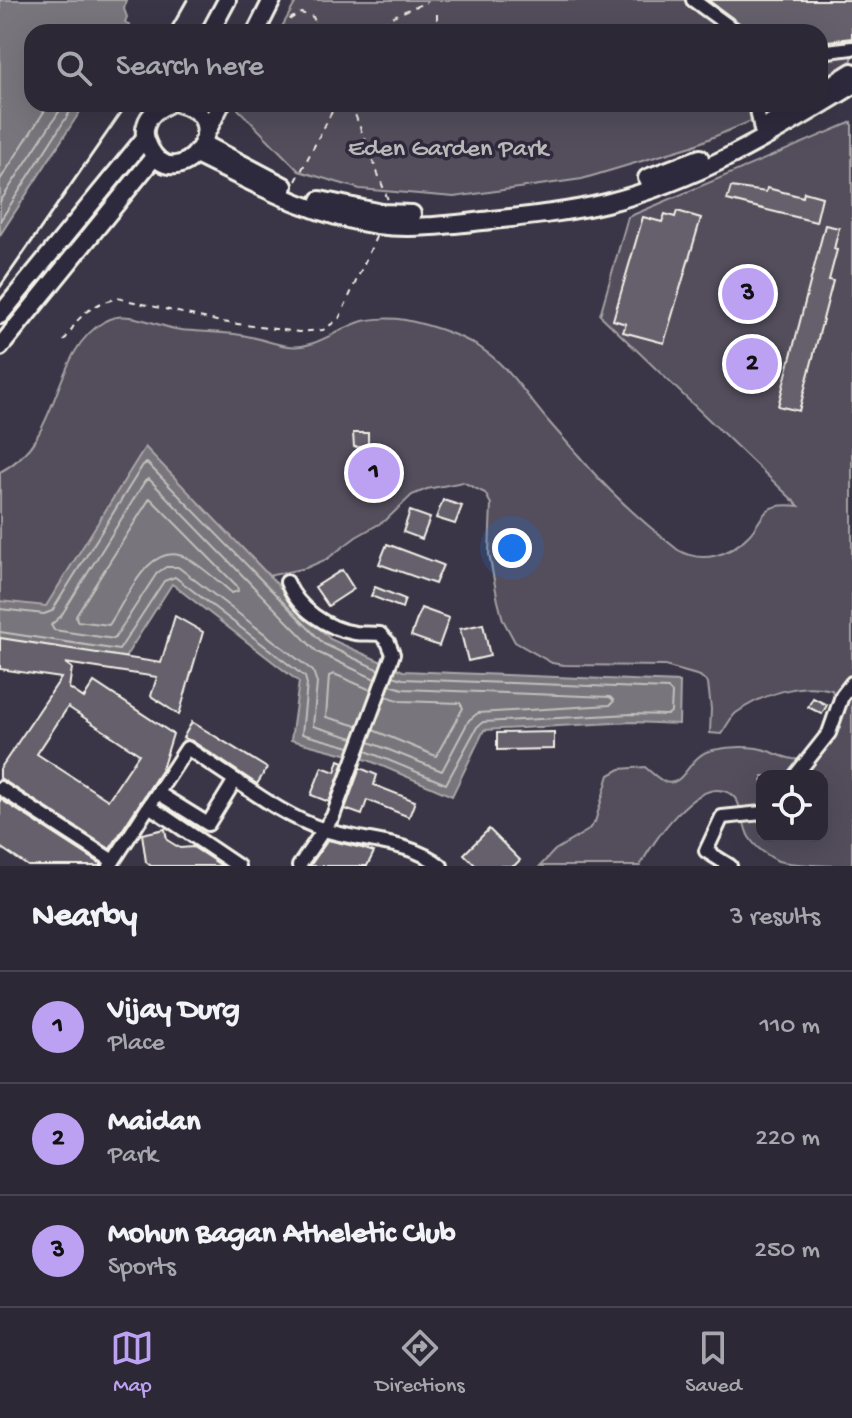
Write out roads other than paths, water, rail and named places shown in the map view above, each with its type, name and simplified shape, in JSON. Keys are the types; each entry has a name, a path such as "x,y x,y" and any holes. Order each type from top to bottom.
{"main road":[{"path":"214,24 227,0"},
{"path":"260,24 272,0"},
{"path":"828,87 852,72"},
{"path":"828,101 852,86"},
{"path":"0,315 144,139 146,123 154,112"},
{"path":"196,112 200,117 202,145"},
{"path":"144,139 154,157 180,164 202,145 217,112"},
{"path":"202,145 291,190 327,203 393,214 447,214 607,192 702,158 761,130 789,112"},
{"path":"202,145 320,212 379,225 447,225 539,215 606,203 681,179 762,141 809,112"},
{"path":"0,347 154,157"}],"lane":[{"path":"693,0 726,24"},
{"path":"828,51 851,49"},
{"path":"758,112 761,130"},
{"path":"287,582 292,595 324,623 354,633 380,634 393,654 333,816 299,866"},
{"path":"800,770 829,733 842,696 852,683"},
{"path":"0,788 112,864 187,748 287,815 323,829 427,854 441,866"},
{"path":"158,793 208,824 235,780"},
{"path":"149,806 238,866"},
{"path":"730,866 706,851 722,817 756,814"}],"water":[{"path":"0,0 126,0 124,9 128,24 24,24 24,112 80,112 0,235"},
{"path":"145,447 330,639 403,671 680,682 679,724 632,722 484,730 452,796 368,760 291,740 299,682 172,584 124,659 0,640 0,601 46,606"}],"railway":[{"path":"174,24 187,0"},
{"path":"0,287 121,112"}],"place":[{"name":"Mohun Bagan Atheletic Club","path":"748,294"},
{"name":"Maidan","path":"752,364"},
{"name":"Vijay Durg","path":"374,473"}],"park label":[{"name":"Eden Garden Park","path":"448,150"}]}
